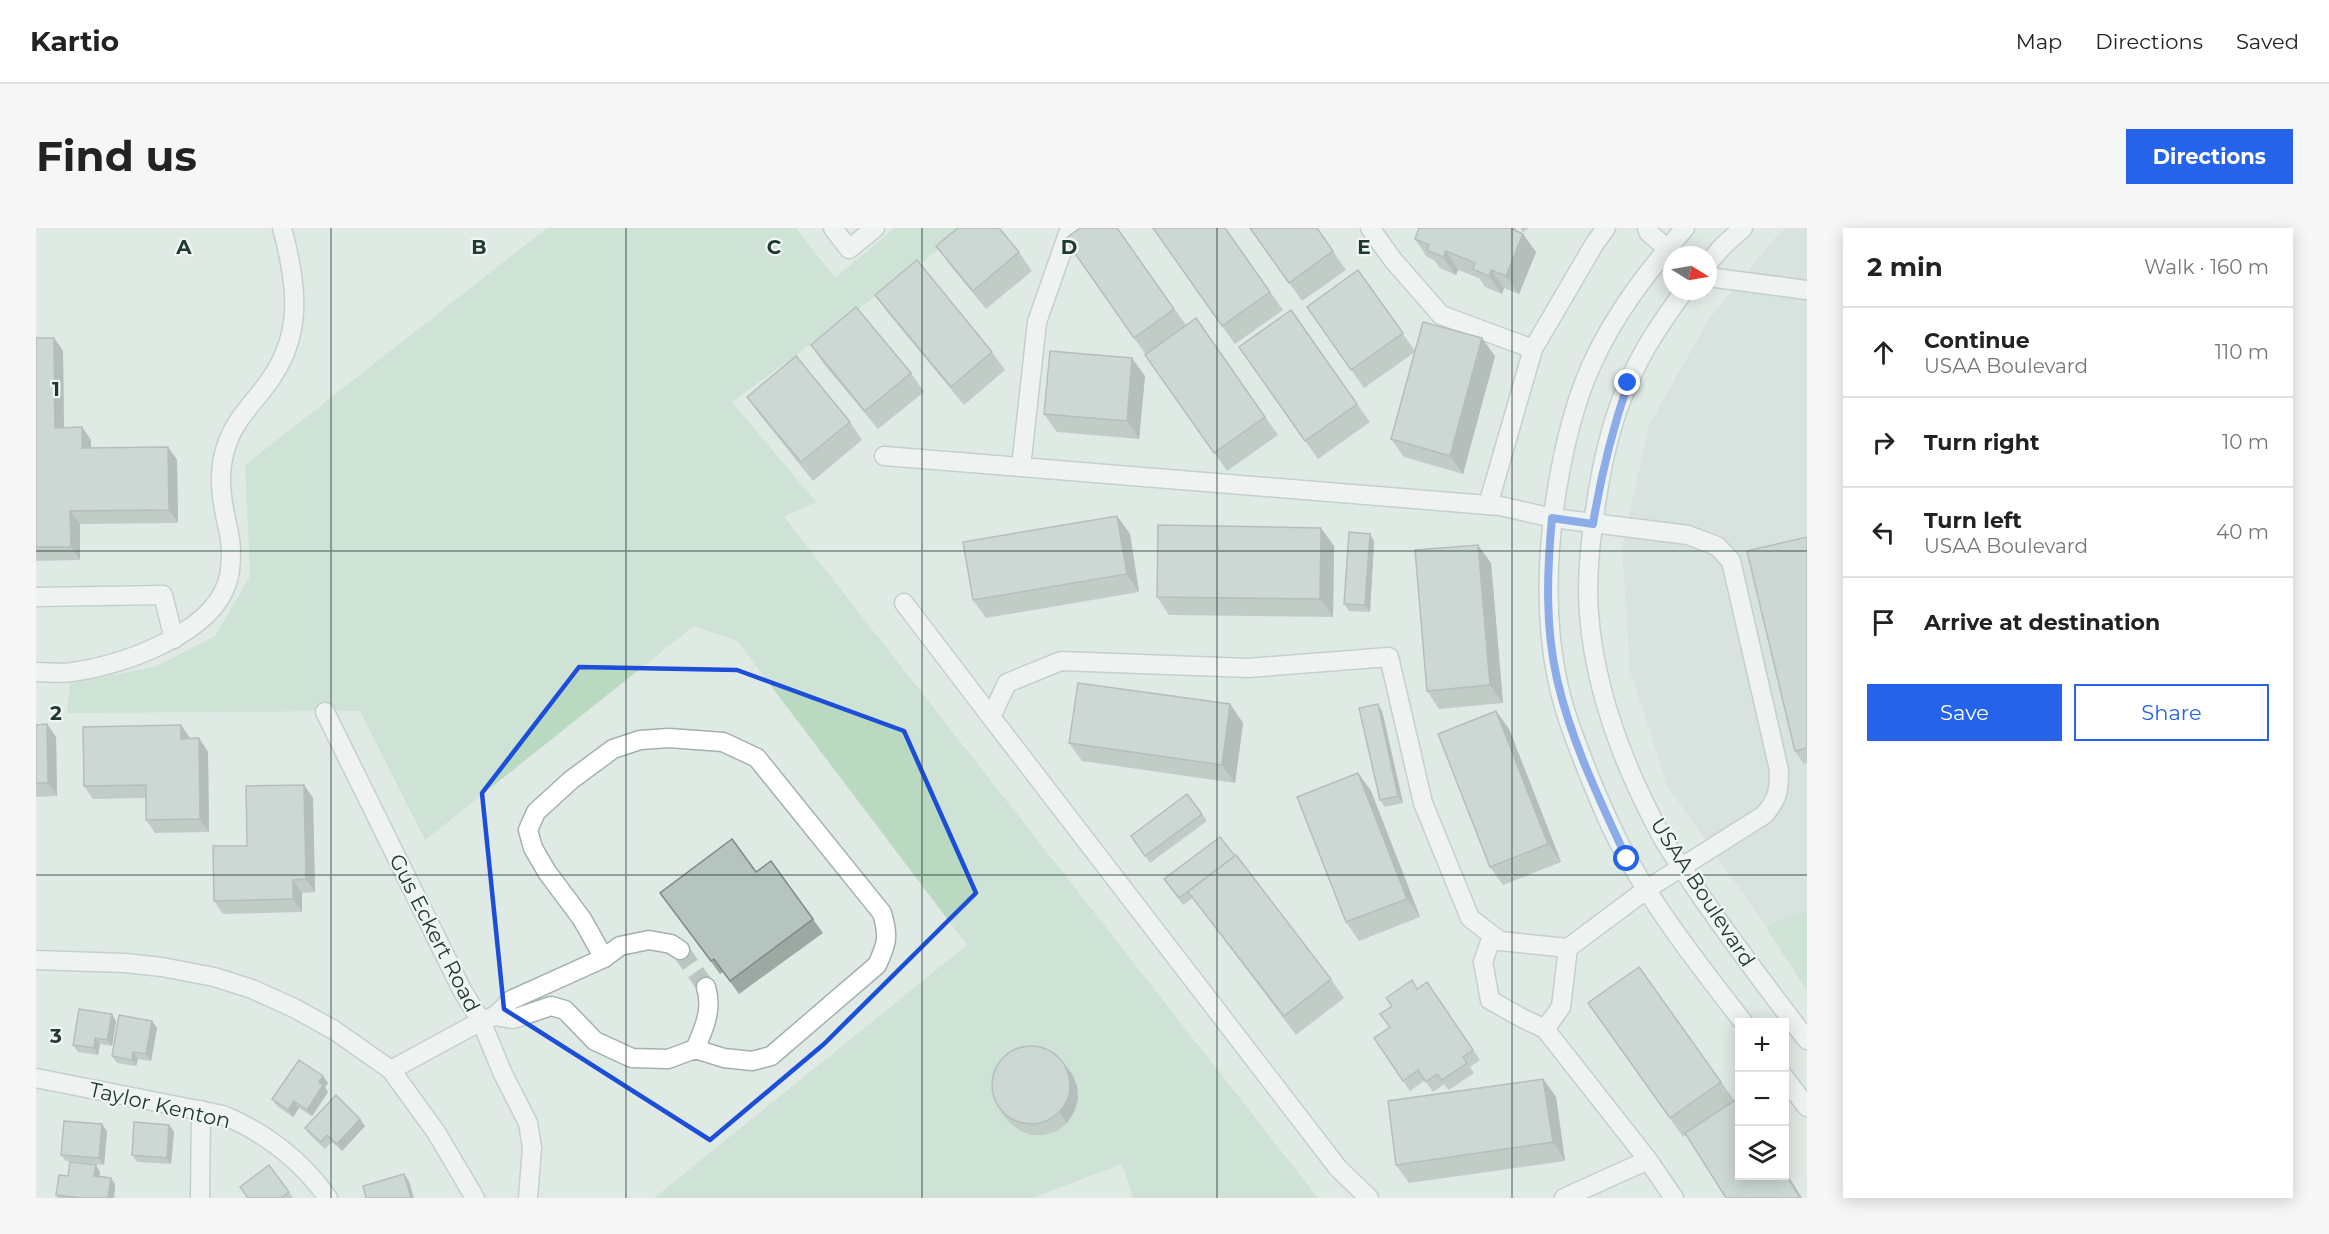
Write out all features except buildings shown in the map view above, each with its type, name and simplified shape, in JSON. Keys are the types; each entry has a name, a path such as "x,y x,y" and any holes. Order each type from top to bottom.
{"street":[{"path":"36,672 70,673 102,667 156,649 174,639 203,616 218,600 227,584 232,548 220,482 225,448 237,420 272,377 280,363 289,343 294,323 294,295 288,249 282,228"},
{"path":"833,228 849,249 875,228"},
{"path":"1021,467 1037,322 1070,228"},
{"path":"1370,228 1393,260 1441,315 1533,349"},
{"path":"1488,505 1533,349 1606,228"},
{"path":"1647,228 1666,246"},
{"name":"USAA Boulevard","path":"1675,246 1685,228"},
{"path":"1717,253 1743,228"},
{"name":"USAA Boulevard","path":"1663,261 1619,312 1590,367 1572,420 1552,518 1548,563 1548,617 1557,679 1574,735 1600,802 1627,859 1693,957 1739,1018"},
{"path":"1717,278 1807,290"},
{"name":"USAA Boulevard","path":"1678,300 1654,333 1628,383 1611,432 1601,471 1588,565 1589,614 1596,670 1612,721 1637,785 1663,838 1726,933 1807,1040"},
{"path":"884,456 1488,505 1552,518 1688,536 1717,546 1731,561 1779,770 1779,788 1775,803 1764,815 1647,889 1568,948 1500,941 1470,918 1423,803 1389,657 1248,668 1061,661 1007,683 991,717"},
{"path":"36,597 163,594 174,639"},
{"path":"904,603 1338,1168 1369,1198"},
{"name":"Gus Eckert Road","path":"325,712 462,990 488,1019 391,1070"},
{"path":"488,1019 513,1019 551,1006 565,1010 595,1041 632,1058 668,1059 695,1049 724,1058 752,1061 771,1056 877,965 887,945 886,927 882,913 757,758 723,742 669,738 640,740 613,749 571,780 536,812 528,830 533,848 547,872 582,919 604,958"},
{"path":"1492,936 1484,962 1491,1000 1545,1029 1648,1160 1674,1198"},
{"path":"488,1019 511,1000 604,958 620,946 649,940 670,944 680,950"},
{"path":"1545,1029 1561,1006 1568,948"},
{"path":"36,960 125,963 214,977 252,989 294,1008 334,1030 391,1070 436,1132 475,1198"},
{"path":"695,1049 706,1023 710,999 706,987"},
{"path":"488,1019 503,1074 528,1123 532,1148 528,1198"},
{"name":"Taylor Kenton","path":"36,1078 223,1115 248,1126 286,1151 313,1177 328,1198"},
{"path":"1789,1082 1807,1107"},
{"path":"200,1198 201,1110"},
{"path":"1564,1198 1648,1160"}],"highlighted area":[{"path":"579,667 737,670 904,731 976,893 824,1044 710,1140 504,1009 482,793"}],"shaded area":[{"path":"1787,228 1807,228 1807,909 1765,925 1668,787 1630,671 1622,548 1649,425 1709,319 1779,233"}],"green space":[{"path":"547,228 796,228 835,278 895,228 968,228 732,402 816,502 784,517 1318,1198 1133,1198 1122,1164 1032,1198 654,1198 967,945 737,641 694,626 425,840 360,711 67,713 70,684 157,666 215,636 250,576 245,465"},
{"path":"1807,909 1807,991 1765,926"}],"tunnel":[{"path":"680,950 706,987"}],"route":[{"path":"1627,859 1600,802 1574,735 1557,679 1548,617 1548,563 1552,518 1593,524 1601,471 1611,432 1628,383"}]}
